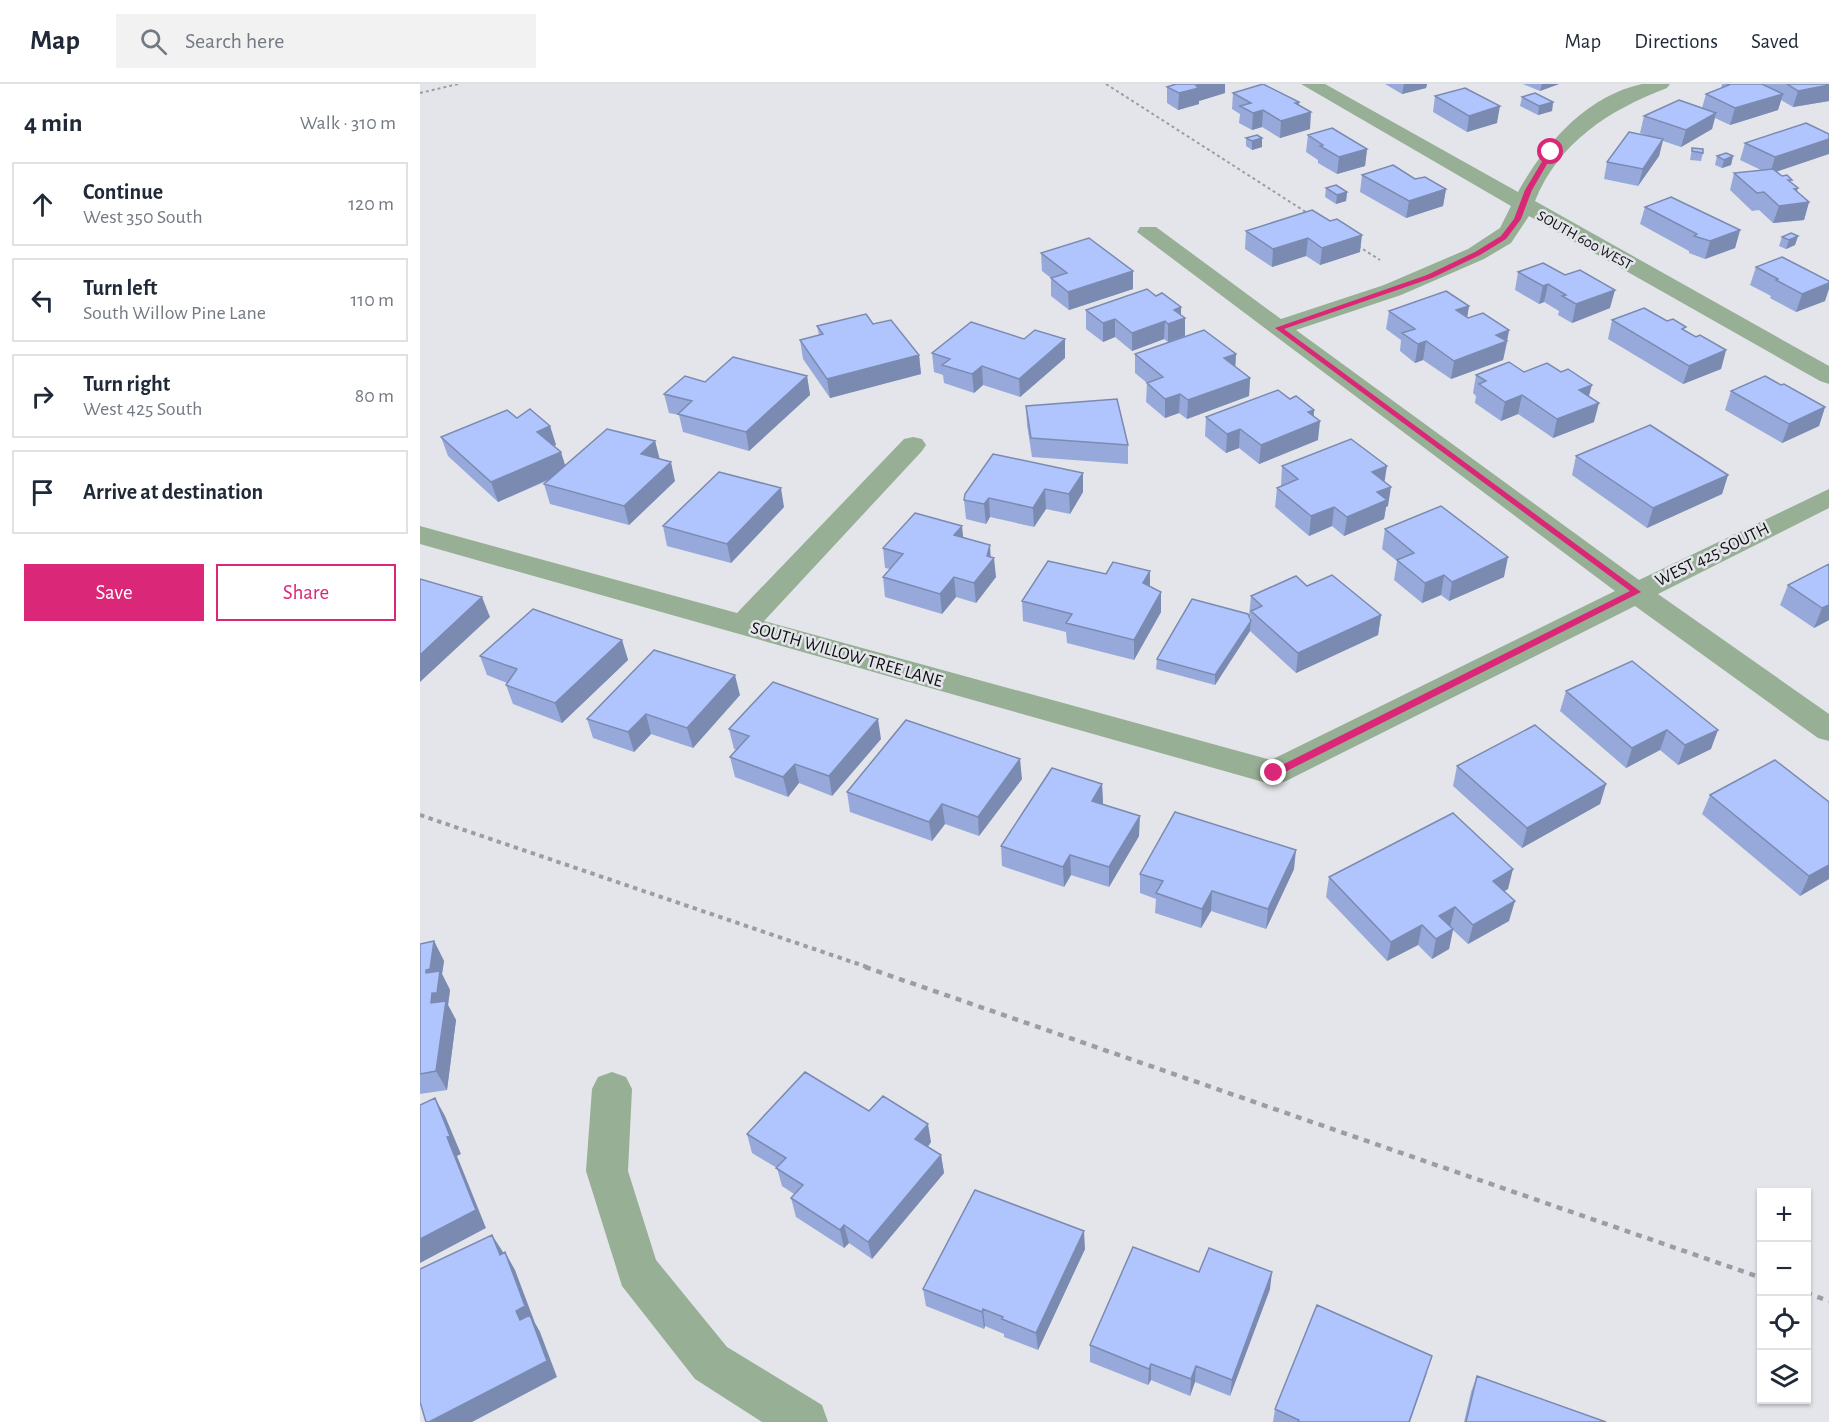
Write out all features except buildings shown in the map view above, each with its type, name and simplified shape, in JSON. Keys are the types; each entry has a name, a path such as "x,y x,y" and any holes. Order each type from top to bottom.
{"street":[{"name":"SOUTH 600 WEST","path":"1311,84 1829,376"},
{"path":"1278,328 1430,276 1478,254 1504,237 1517,219 1522,204 1551,152 1582,122 1624,96 1660,84"},
{"path":"1148,232 1636,592 1829,730"},
{"path":"743,625 913,445"},
{"name":"WEST 425 SOUTH","path":"1274,773 1829,497"},
{"name":"SOUTH WILLOW TREE LANE","path":"420,535 1274,773"},
{"path":"612,1089 607,1171 637,1271 711,1363 805,1422"}],"path":[{"path":"420,93 458,84"},
{"path":"1106,84 1312,216"},
{"path":"1351,241 1380,260"},
{"path":"420,814 1097,1046 1757,1277"},
{"path":"1811,1295 1829,1301"}],"route":[{"path":"1274,773 1636,592 1278,328 1430,276 1478,254 1504,237 1517,219 1528,190 1551,152"}]}
